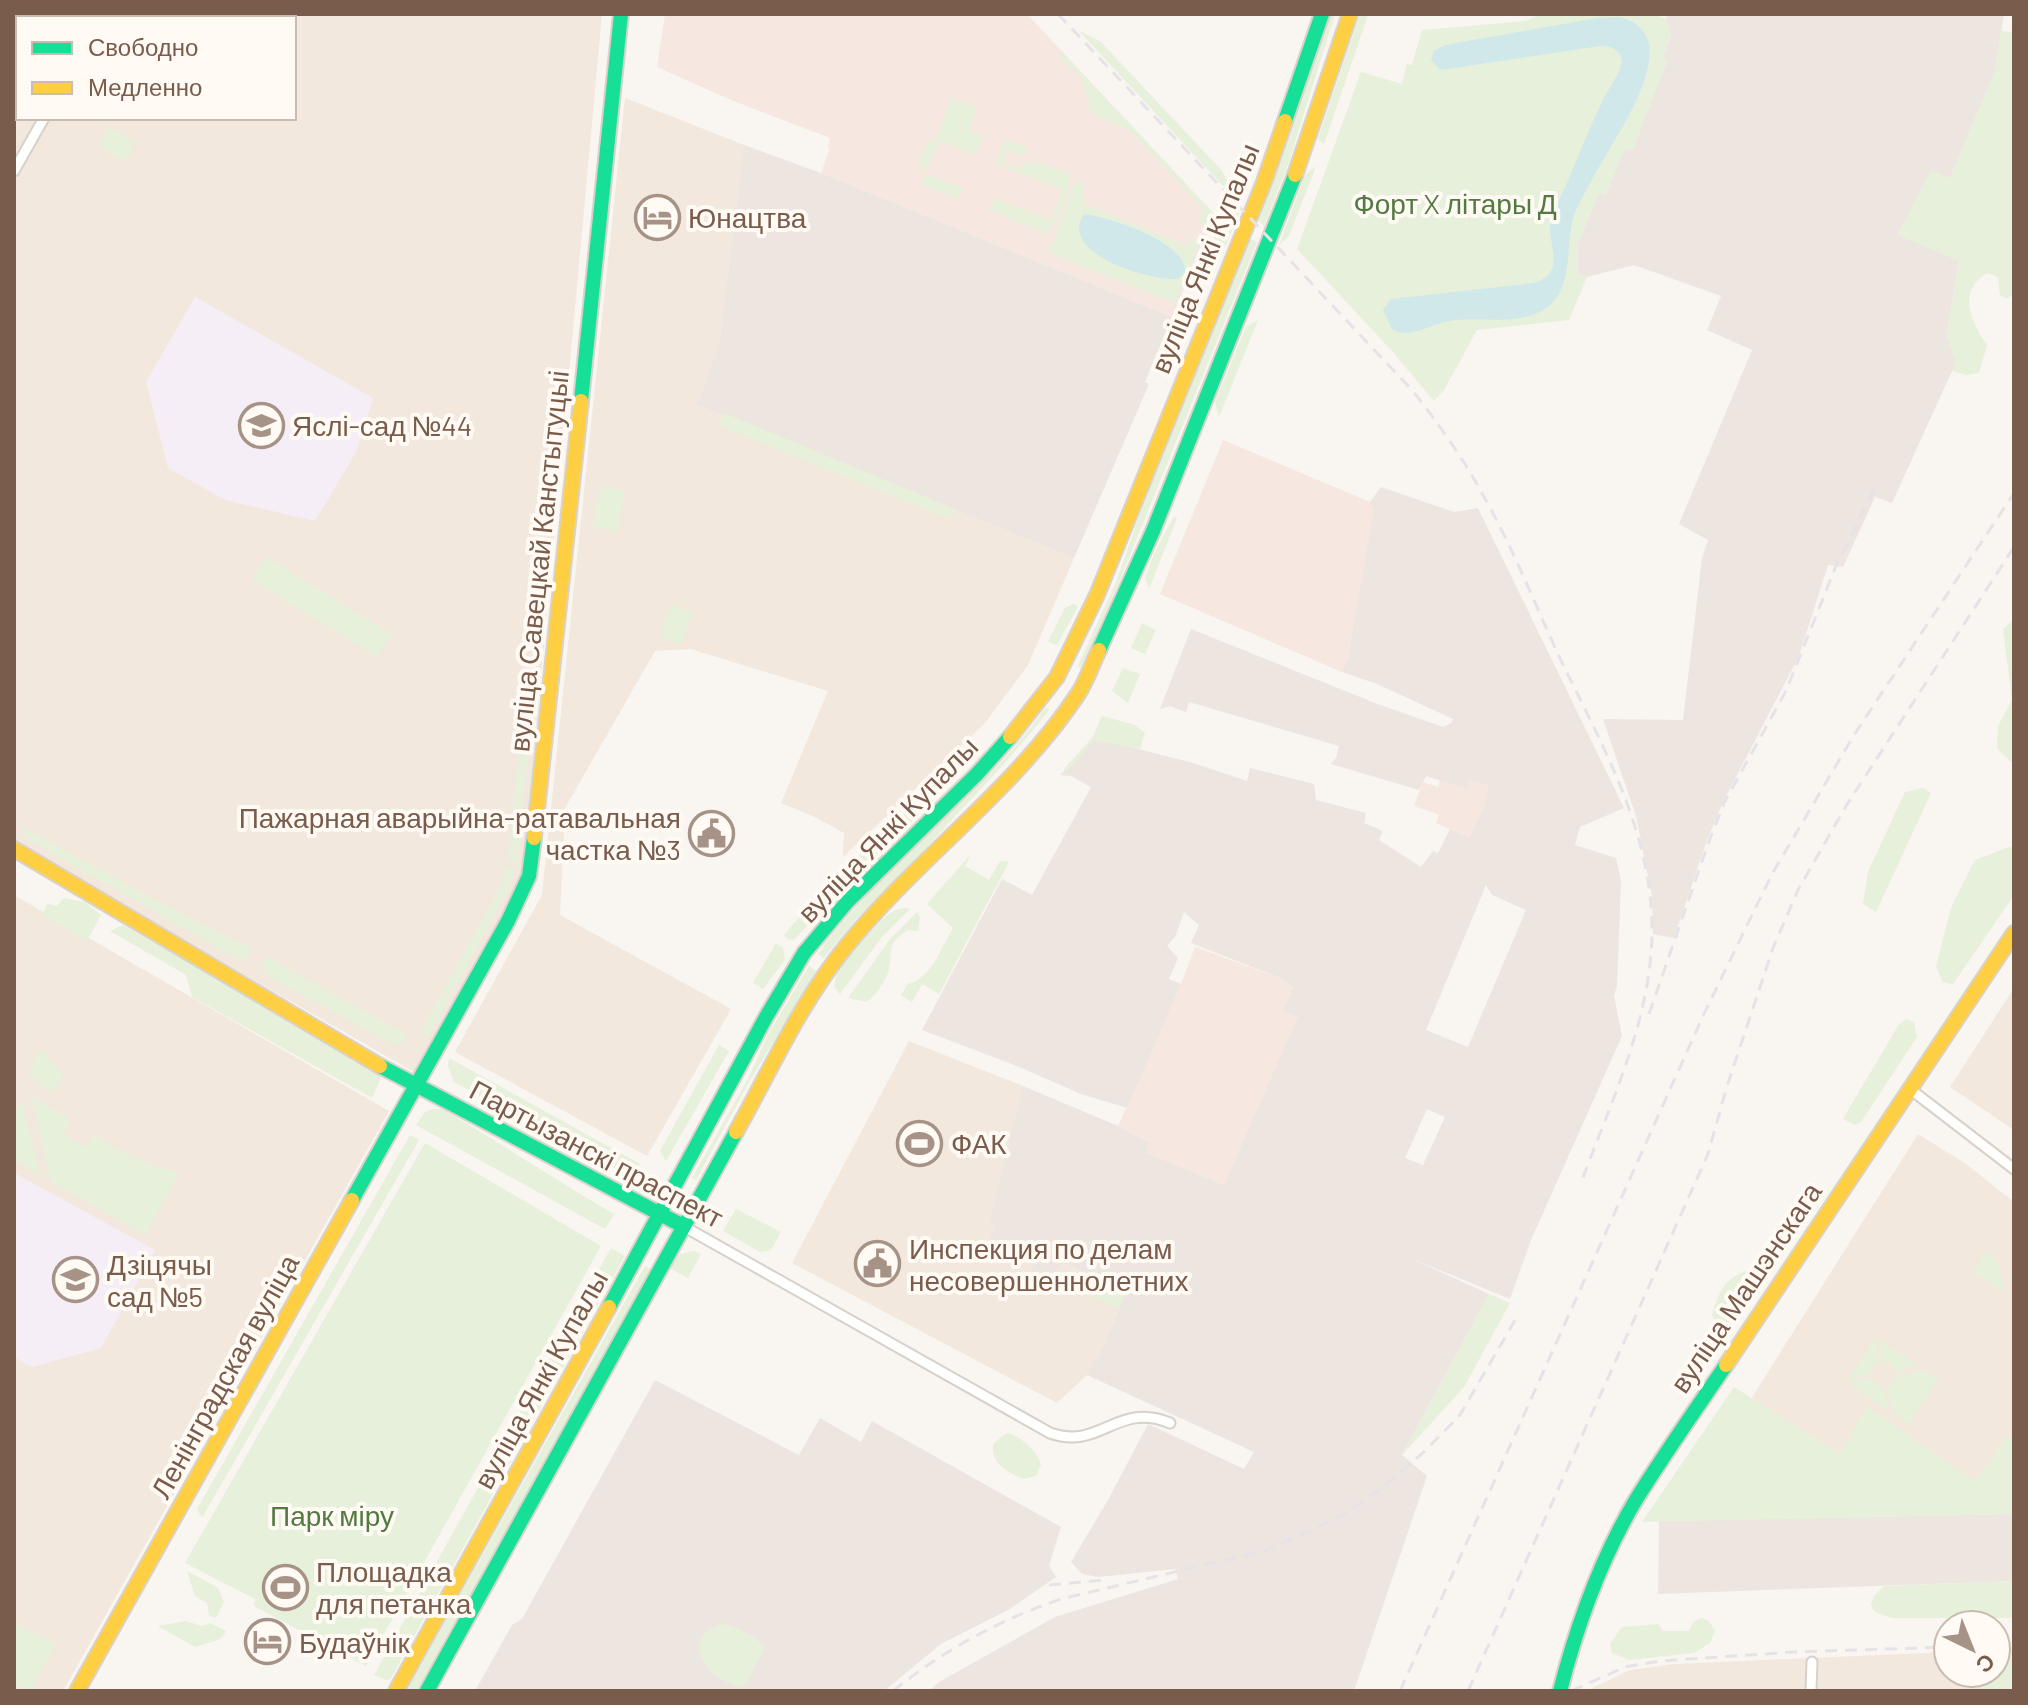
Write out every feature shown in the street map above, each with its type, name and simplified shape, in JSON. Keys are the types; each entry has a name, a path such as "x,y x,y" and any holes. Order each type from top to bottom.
{"main road":[{"name":"вуліца Савецкай Канстытуцыі","path":"414,1086 508,921 529,876 621,14"},
{"name":"вуліца Янкі Купалы","path":"396,1691 804,953 847,902 1009,740 1057,677 1097,595 1244,231 1322,14"},
{"name":"вуліца Янкі Купалы","path":"427,1691 815,989 847,945 899,886 1033,755 1080,691 1153,531 1304,153 1350,14"},
{"path":"1057,677 1080,691"},
{"name":"Партызанскі праспект","path":"14,849 414,1086 683,1226"},
{"name":"вуліца Машэнскага","path":"1560,1691 1571,1644 1636,1500 2014,933"},
{"name":"Ленінградская вуліца","path":"77,1691 414,1086"}],"street":[{"path":"14,171 43,120"},
{"path":"1910,1089 2014,1169"},
{"name":"Партызанскі праспект","path":"683,1226 1050,1433 1071,1438 1084,1437 1136,1417 1156,1418 1170,1423"},
{"path":"1811,1691 1812,1662"}],"shaded area":[{"path":"14,14 602,14 523,875 414,1072 14,843"},
{"path":"665,14 1027,14 1215,215 1172,317 821,173 830,148 830,138 731,100 657,67"},
{"path":"1668,14 2004,14 1995,71 1950,178 1898,235 1959,260 1947,335 1956,362 1892,503 1875,497 1843,567 1828,565 1799,656 1723,802 1674,938 1653,934 1652,896 1636,816 1603,719 1683,720 1702,558 1708,540 1679,524 1752,350 1707,330 1721,296 1634,265 1587,277 1578,273 1578,243 1599,193 1606,195 1625,147 1632,150 1667,61 1662,59 1671,36 1666,19"},
{"path":"625,98 744,145 719,345 697,405 1074,558 1028,665 985,723 843,857 844,833 781,803 828,691 691,649 655,651 565,808 560,915 731,1009 647,1156 455,1052 542,895"},
{"path":"744,145 821,173 1172,317 1145,382 1149,384 1074,558 697,405 719,345"},
{"name":"Яслі-сад №44","path":"195,297 373,398 356,452 315,521 225,500 168,468 146,382"},
{"path":"1223,440 1370,502 1375,510 1348,658 1342,672 1160,594"},
{"path":"1381,487 1454,512 1478,508 1624,808 1580,827 1575,845 1616,858 1621,881 1617,986 1614,995 1622,1036 1531,1240 1510,1299 1410,1258 1489,1294 1402,1455 1427,1476 1354,1691 929,1691 939,1682 1055,1617 1178,1579 1175,1569 1098,1577 1082,1574 1071,1562 1148,1424 1244,1469 1254,1452 1087,1375 1094,1358 1098,1359 1124,1296 1119,1287 1063,1263 1046,1282 1030,1273 1035,1263 989,1237 995,1226 989,1222 1023,1086 1118,1126 1149,1143 1146,1153 1224,1185 1298,1017 1283,1011 1294,988 1280,978 1191,943 1199,925 1184,912 1175,937 1167,946 1178,958 1169,979 1181,984 1127,1108 1081,1094 922,1030 1002,879 1032,895 1091,787 1071,776 1060,775 1094,740 1193,763 1247,781 1250,768 1314,784 1316,800 1366,813 1364,823 1383,831 1379,840 1421,867 1433,851 1438,853 1450,829 1469,838 1484,806 1489,786 1470,781 1467,789 1426,776 1419,790 1331,764 1339,746 1189,702 1186,712 1170,706 1160,709 1191,629 1375,703 1443,727 1451,723 1453,719 1377,684 1342,672 1348,658 1374,510 1370,502","holes":["1486,885 1492,895 1526,910 1468,1047 1426,1030","1427,1109 1445,1117 1423,1165 1405,1158"]},
{"path":"1440,780 1467,789 1470,781 1490,786 1469,838 1436,823 1439,815 1414,806 1423,782 1438,787"},
{"path":"14,895 389,1111 63,1691 14,1691"},
{"path":"1195,947 1280,978 1294,988 1299,1017 1224,1185 1145,1153 1149,1143 1118,1126"},
{"path":"2014,988 2014,1130 1950,1087"},
{"path":"909,1041 1023,1086 989,1222 995,1226 989,1237 1035,1263 1046,1282 1063,1263 1119,1287 1124,1295 1098,1359 1094,1358 1087,1375 1057,1403 792,1263"},
{"path":"1918,1134 1966,1164 2014,1202 2014,1440 2007,1436 1975,1482 1868,1408 1840,1454 1751,1399"},
{"name":"Дзіцячы сад №5","path":"14,1173 155,1250 101,1348 32,1367 14,1357"},
{"path":"655,1380 799,1455 820,1418 861,1442 872,1421 1061,1527 1049,1566 1056,1577 1010,1609 941,1644 884,1691 475,1691 512,1625 522,1619"},
{"path":"2014,1514 2014,1581 1658,1594 1659,1521"},
{"path":"2012,1649 2014,1691 1586,1691 1630,1670 1674,1664 1932,1653 1932,1689 2012,1689"}],"green space":[{"path":"1330,14 1335,14 1288,165 1264,226 1258,220"},
{"path":"1360,14 1368,15 1324,144 1318,139"},
{"name":"Форт X літары Д","path":"1540,14 1652,14 1666,19 1671,36 1662,58 1667,61 1633,150 1625,148 1606,195 1599,193 1578,243 1578,273 1587,277 1569,320 1477,330 1444,390 1434,401 1297,249 1361,72 1402,84 1407,64 1412,65 1422,30 1526,21"},
{"path":"1078,30 1101,42 1222,171 1228,182 1225,188"},
{"path":"2001,31 2014,32 2014,292 2008,299 2000,295 1998,277 1987,273 1972,289 1969,308 1987,345 1979,373 1966,375 1952,371 1956,362 1947,335 1959,261 1897,235 1931,170 1950,178 1995,71"},
{"path":"1062,52 1215,215 1208,230 1198,221 1203,209 1130,131 1092,113 1081,77 1058,56"},
{"path":"952,98 977,107 969,130 982,135 975,155 940,141 926,170 917,167 928,140 935,142"},
{"path":"109,127 136,142 125,162 98,146"},
{"path":"1005,139 1033,150 1018,155 1007,150 1003,162 1021,169 1024,163 1035,161 1071,175 1066,199 1048,234 989,210 994,198 1051,220 1063,190 996,164"},
{"path":"1316,166 1289,236 1279,245 1305,175"},
{"path":"926,174 963,188 958,199 922,184"},
{"path":"1075,181 1083,182 1083,203 1187,246 1191,238 1200,243 1176,303 1049,253"},
{"path":"1229,200 1239,213 1225,247 1220,249 1214,238"},
{"path":"1250,239 1257,242 1118,585 1081,668 1078,666 1116,582 1143,505"},
{"path":"1258,320 1219,417 1215,402 1246,327"},
{"path":"724,413 955,509 950,519 720,426"},
{"path":"599,486 624,490 618,531 593,527"},
{"path":"1174,517 1177,518 1149,589 1145,578"},
{"path":"266,557 391,634 377,657 252,580"},
{"path":"672,604 693,613 681,644 659,636"},
{"path":"1073,604 1078,606 1057,645 1048,642 1065,608"},
{"path":"2013,620 2014,761 2011,762 1997,748 1998,726 2012,700 2003,629"},
{"path":"1142,623 1156,630 1145,654 1131,648"},
{"path":"1123,668 1140,674 1128,703 1112,691"},
{"path":"525,687 534,688 517,864 508,860"},
{"path":"1046,707 1049,710 1023,742 824,958 818,954 872,890 992,771"},
{"path":"1102,716 1135,725 1145,733 1140,749 1094,740 1068,770 1064,769 1092,738"},
{"path":"1923,788 1931,793 1876,912 1863,904 1868,872 1905,792"},
{"path":"927,793 934,801 841,889 832,880"},
{"path":"24,828 253,949 246,958 237,959 26,838 22,831"},
{"path":"2009,847 2014,848 2014,895 1953,984 1943,982 1936,967 1951,908 1975,860"},
{"path":"972,853 965,866 989,880 1000,861 1009,862 939,994 922,984 912,1002 901,995 908,984 929,969 953,928 927,904"},
{"path":"506,866 515,870 509,888 429,1036 421,1031 501,885"},
{"path":"821,891 830,900 795,939 789,940 784,935"},
{"path":"64,898 85,902 101,915 87,941 42,915 47,904 57,906"},
{"path":"910,909 881,938 840,994 835,982 842,966 886,916"},
{"path":"917,912 920,917 918,931 907,930 896,940 888,973 877,991 867,1002 848,998 890,939"},
{"path":"123,925 383,1073 372,1098 192,997 186,975 110,931"},
{"path":"776,943 783,948 785,960 763,989 753,983"},
{"path":"267,957 408,1035 400,1044 388,1042 275,980 264,972 263,962"},
{"path":"809,966 816,971 748,1084 696,1180 692,1178 749,1077 767,1036"},
{"path":"1906,1019 1914,1022 1917,1037 1861,1122 1855,1125 1843,1119 1898,1026"},
{"path":"719,1045 729,1051 666,1161 660,1151"},
{"path":"40,1049 63,1074 53,1093 28,1074"},
{"path":"449,1058 640,1164 632,1178 454,1082 448,1066"},
{"path":"31,1095 71,1120 63,1134 86,1148 94,1135 134,1158 179,1174 145,1235 51,1182"},
{"path":"22,1101 40,1176 14,1160 14,1114"},
{"path":"442,1109 614,1214 605,1229 416,1125 425,1112"},
{"path":"410,1135 419,1140 202,1518 197,1509"},
{"name":"Парк міру","path":"425,1143 601,1246 366,1666 254,1606 255,1599 185,1563"},
{"path":"736,1209 781,1232 771,1250 760,1252 723,1231"},
{"path":"611,1248 625,1256 391,1678 386,1680 374,1675"},
{"path":"694,1251 701,1254 688,1278 669,1268 680,1254"},
{"path":"1985,1252 1998,1260 2004,1292 1972,1271"},
{"path":"645,1266 653,1270 418,1691 406,1691"},
{"path":"1752,1269 1758,1273 1759,1284 1731,1328 1724,1329 1712,1316 1717,1299 1729,1281"},
{"path":"1099,1278 1119,1287 1124,1295 1119,1309 1092,1296"},
{"path":"1489,1294 1510,1303 1464,1387 1402,1455"},
{"path":"1875,1337 1880,1361 1871,1374 1848,1380"},
{"path":"1880,1340 1918,1365 1916,1368 1908,1363 1904,1370 1896,1371 1892,1364 1883,1362"},
{"path":"1925,1370 1938,1379 1908,1424 1893,1412 1887,1387 1897,1374 1910,1376 1915,1371"},
{"path":"1872,1378 1884,1388 1888,1410 1846,1383"},
{"path":"1734,1387 1840,1454 1867,1407 1975,1481 2007,1436 2014,1440 2014,1514 1642,1522"},
{"path":"1008,1433 1024,1441 1036,1455 1041,1465 1036,1476 1023,1479 998,1463 993,1445"},
{"path":"187,1571 218,1588 224,1602 216,1618 209,1616 207,1603 195,1596"},
{"path":"2014,1581 2014,1618 2012,1609 1932,1609 1932,1618 1892,1618 1875,1612 1871,1605 1874,1596 1884,1586"},
{"path":"1702,1618 1709,1621 1715,1631 1710,1643 1694,1653 1629,1660 1612,1653 1610,1644 1622,1627 1658,1624 1663,1631 1689,1631 1693,1622"},
{"path":"186,1621 202,1626 210,1623 226,1631 221,1639 195,1647 158,1626"},
{"path":"14,1622 56,1645 30,1691 14,1684"},
{"path":"721,1624 745,1632 765,1648 747,1682 740,1687 728,1683 708,1668 699,1649 701,1639 708,1631"},
{"path":"2014,1659 2014,1691 1983,1689 2012,1689"}],"water":[{"path":"1619,17 1638,26 1648,40 1649,59 1645,79 1577,208 1566,272 1558,295 1539,312 1515,319 1449,321 1406,333 1392,329 1383,310 1391,299 1534,283 1545,277 1554,262 1550,233 1553,213 1622,61 1614,49 1600,46 1441,70 1431,60 1434,51 1445,45 1597,18"},
{"path":"1084,214 1111,220 1161,241 1182,261 1185,272 1178,279 1148,275 1129,270 1094,253 1083,241 1079,228"}],"railway":[{"path":"1058,14 1412,390 1431,415 1494,514 1607,755 1622,789 1644,859 1652,933 1645,998 1637,1030 1581,1183"},
{"path":"1649,1014 1724,803 1786,691 1836,566 1876,485"},
{"path":"1400,1691 1703,1016 1772,874 1854,735 2014,493"},
{"path":"1468,1691 1708,1154 1773,948 1798,890 1846,806 2014,547"},
{"path":"893,1691 952,1649 1038,1607 1267,1550 1345,1514 1424,1452 1460,1415 1518,1315"},
{"path":"1049,1585 1104,1580"},
{"path":"1571,1691 1625,1667 1660,1661 1932,1648"}],"traffic: fast":[{"path":"581,401 621,14"},
{"path":"1285,121 1322,14"},
{"path":"1099,650 1153,531 1295,175"},
{"path":"609,1307 766,1017 804,953 847,902 977,774 1010,737"},
{"path":"352,1200 508,921 529,876 534,838"},
{"path":"380,1066 683,1226"},
{"path":"427,1691 736,1132"},
{"path":"1560,1691 1592,1592 1624,1520 1726,1365"}],"traffic: slow":[{"path":"1295,175 1350,14"},
{"path":"1010,737 1057,677 1097,595 1264,182 1285,121"},
{"path":"534,838 581,401"},
{"path":"736,1132 788,1035 831,966 905,881 1026,761 1078,694 1099,650"},
{"path":"14,849 380,1066"},
{"path":"1726,1365 2014,933"},
{"path":"77,1691 352,1200"},
{"path":"396,1691 609,1307"}],"place":[{"name":"Юнацтва","path":"657,217"},
{"name":"Яслі-сад №44","path":"261,425"},
{"name":"Пажарная аварыйна-ратавальная частка №3","path":"712,833"},
{"name":"ФАК","path":"920,1143"},
{"name":"Инспекция по делам несовершеннолетних","path":"878,1264"},
{"name":"Дзіцячы сад №5","path":"76,1280"},
{"name":"Площадка для петанка","path":"285,1587"},
{"name":"Будаўнік","path":"268,1642"}]}
